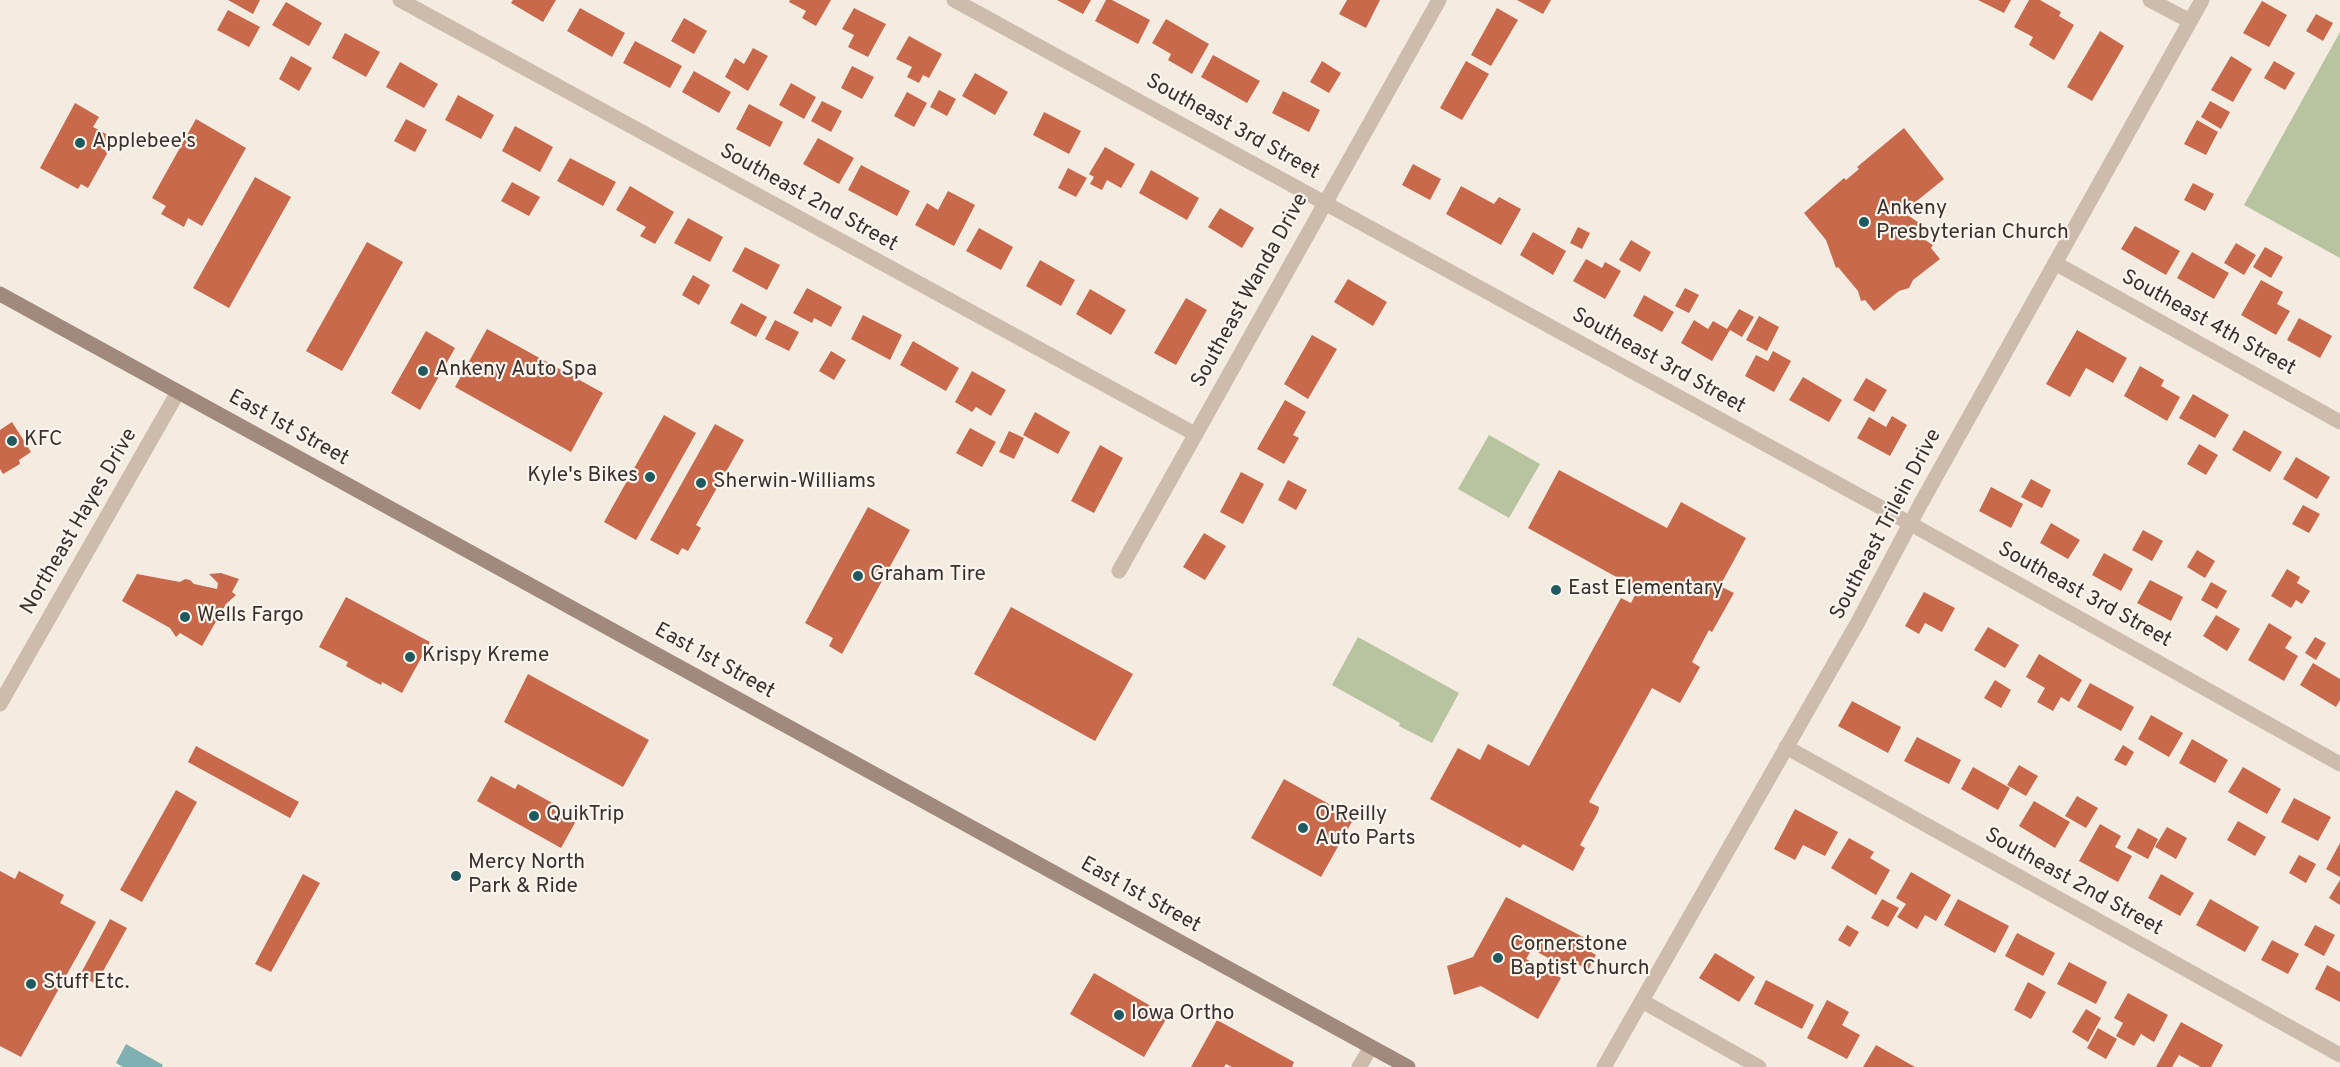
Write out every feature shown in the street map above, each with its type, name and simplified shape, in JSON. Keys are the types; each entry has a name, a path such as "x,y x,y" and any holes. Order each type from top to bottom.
{"main road":[{"name":"East 1st Street","path":"0,294 1408,1067"}],"street":[{"name":"Southeast 2nd Street","path":"400,0 1195,434"},
{"name":"Southeast 3rd Street","path":"954,0 1911,524 2340,764"},
{"name":"Southeast Wanda Drive","path":"1119,571 1439,0"},
{"path":"2150,0 2190,21"},
{"name":"Southeast Trilein Drive","path":"1604,1067 1858,622 2202,0"},
{"name":"Southeast 4th Street","path":"2055,263 2340,422"},
{"name":"Northeast Hayes Drive","path":"0,704 178,392"},
{"name":"Southeast 2nd Street","path":"1786,747 2340,1055"},
{"path":"1642,1001 1759,1067"},
{"path":"1359,1067 1371,1047"}],"green space":[{"path":"2340,32 2340,258 2244,205"},
{"path":"1489,435 1540,464 1509,518 1458,489"},
{"path":"1358,637 1459,693 1432,743 1399,726 1400,723 1332,685"}],"water":[{"path":"126,1044 163,1065 162,1067 123,1067 116,1063"}],"building":[{"path":"228,0 260,0 253,14"},
{"path":"513,0 556,0 543,22 511,3"},
{"path":"790,0 831,0 816,26 802,18 806,11 789,2"},
{"path":"1057,0 1091,0 1083,14"},
{"path":"1106,0 1112,0 1150,20 1138,44 1095,21"},
{"path":"1347,0 1380,0 1366,28 1339,14"},
{"path":"1517,0 1551,0 1543,14"},
{"path":"1978,0 2011,0 2004,13"},
{"path":"2029,0 2040,0 2061,12 2059,16 2074,25 2054,60 2029,45 2033,37 2014,27"},
{"path":"2262,1 2287,15 2269,47 2243,33"},
{"path":"286,2 322,23 309,46 272,25"},
{"path":"580,8 625,33 612,57 567,31"},
{"path":"854,8 886,24 868,57 848,47 854,35 842,29"},
{"path":"1497,8 1518,20 1491,66 1471,55"},
{"path":"228,10 260,27 249,47 217,30"},
{"path":"2316,14 2333,23 2323,41 2306,31"},
{"path":"684,18 707,31 694,54 671,41"},
{"path":"1166,19 1209,44 1192,74 1168,60 1171,54 1152,43"},
{"path":"2100,31 2124,46 2092,101 2067,87"},
{"path":"345,33 380,52 366,77 332,58"},
{"path":"909,36 942,54 929,78 923,75 919,83 907,77 912,67 896,59"},
{"path":"635,41 682,66 670,88 623,63"},
{"path":"753,48 768,56 748,91 725,77 735,58 744,64"},
{"path":"1213,55 1260,81 1247,103 1201,77"},
{"path":"291,56 312,68 299,91 279,79"},
{"path":"2231,56 2252,69 2233,102 2211,90"},
{"path":"1322,61 1341,73 1329,93 1310,82"},
{"path":"1466,61 1489,74 1462,120 1440,108"},
{"path":"2274,61 2295,73 2285,90 2264,78"},
{"path":"400,62 438,84 424,108 386,87"},
{"path":"852,66 874,77 862,99 841,88"},
{"path":"694,71 731,92 719,113 682,92"},
{"path":"975,73 1008,92 995,115 962,96"},
{"path":"791,83 816,97 804,119 779,105"},
{"path":"939,90 956,99 947,116 930,107"},
{"path":"1283,91 1320,110 1309,132 1272,113"},
{"path":"907,92 927,103 914,127 894,116"},
{"path":"458,95 494,115 481,139 445,120"},
{"path":"822,101 842,111 831,132 811,121"},
{"path":"2210,101 2230,112 2221,129 2201,117"},
{"name":"Applebee's","path":"75,103 99,117 93,127 110,136 103,149 108,152 88,188 81,184 78,189 40,168"},
{"path":"749,104 783,122 770,147 736,129"},
{"path":"1044,112 1081,131 1069,154 1033,135"},
{"path":"196,119 246,148 202,226 188,218 184,227 161,214 166,206 152,198"},
{"path":"406,119 427,130 415,152 394,141"},
{"path":"2197,120 2218,132 2206,155 2184,144"},
{"path":"515,126 553,147 540,172 502,151"},
{"name":"Ankeny Presbyterian Church","path":"1904,128 1944,179 1903,212 1928,229 1922,238 1933,245 1931,248 1940,259 1913,280 1909,288 1899,291 1874,311 1865,300 1861,301 1858,291 1838,267 1836,268 1826,240 1804,213 1844,178 1846,180 1859,169 1857,167"},
{"path":"818,138 854,158 839,184 803,164"},
{"path":"1105,147 1135,164 1121,188 1107,180 1102,190 1090,184 1094,177 1089,174"},
{"path":"570,158 616,182 603,206 557,181"},
{"path":"1413,164 1441,179 1430,200 1402,185"},
{"path":"861,165 910,191 897,216 848,190"},
{"path":"1068,168 1087,178 1076,197 1058,188"},
{"path":"1151,170 1199,198 1187,220 1139,193"},
{"path":"255,177 291,197 229,308 193,288"},
{"path":"512,182 540,197 529,216 501,201"},
{"path":"2193,183 2214,194 2205,211 2184,200"},
{"path":"630,186 674,212 655,244 640,236 646,227 616,210"},
{"path":"1461,186 1494,204 1499,197 1521,209 1501,245 1446,214"},
{"path":"948,191 975,205 954,246 915,225 927,203 938,210"},
{"path":"1220,208 1254,228 1242,248 1208,227"},
{"path":"688,218 723,237 710,262 674,243"},
{"path":"2135,226 2180,251 2166,275 2121,249"},
{"path":"1578,227 1590,233 1582,249 1570,243"},
{"path":"979,228 1013,247 1001,270 966,251"},
{"path":"1533,232 1566,251 1553,275 1520,255"},
{"path":"1631,240 1651,252 1640,272 1619,260"},
{"path":"367,242 403,262 342,371 306,351"},
{"path":"2236,243 2256,255 2244,275 2224,263"},
{"path":"745,247 780,265 767,290 732,271"},
{"path":"2265,247 2283,257 2271,278 2253,267"},
{"path":"2192,252 2229,273 2214,299 2177,278"},
{"path":"1586,259 1602,268 1605,262 1621,271 1605,299 1573,281"},
{"path":"1040,260 1075,280 1061,306 1026,286"},
{"path":"693,275 710,285 699,305 682,295"},
{"path":"1348,279 1387,302 1373,326 1334,302"},
{"path":"2261,280 2283,292 2277,304 2290,311 2276,335 2241,315"},
{"path":"807,288 842,307 831,327 814,318 812,323 793,313"},
{"path":"1685,288 1699,295 1689,313 1675,306"},
{"path":"1090,289 1126,310 1111,335 1076,314"},
{"path":"1644,295 1674,312 1662,332 1633,316"},
{"path":"1186,298 1207,310 1176,365 1154,353"},
{"path":"741,303 767,317 756,337 730,323"},
{"path":"1739,309 1754,317 1742,337 1730,330 1712,361 1681,343 1694,320 1708,329 1713,321 1727,329"},
{"path":"863,315 902,335 890,360 851,339"},
{"path":"1759,316 1779,327 1767,351 1746,340"},
{"path":"2299,318 2332,336 2320,358 2287,340"},
{"path":"775,320 799,332 789,351 765,339"},
{"path":"487,329 603,393 571,452 455,387"},
{"path":"2077,330 2127,358 2113,383 2086,368 2070,397 2046,384"},
{"name":"Ankeny Auto Spa","path":"426,331 455,348 420,410 391,393"},
{"path":"1312,335 1337,349 1308,399 1284,384"},
{"path":"913,341 959,368 946,391 900,365"},
{"path":"831,351 846,360 834,380 819,371"},
{"path":"1773,351 1791,361 1774,392 1745,376 1756,355 1768,361"},
{"path":"2140,366 2164,380 2161,386 2180,397 2167,421 2124,396"},
{"path":"972,371 1006,390 991,416 976,407 972,412 955,402"},
{"path":"1803,377 1842,400 1829,422 1789,400"},
{"path":"1866,378 1887,390 1874,412 1853,400"},
{"path":"2193,394 2229,415 2215,438 2179,418"},
{"path":"1285,400 1306,412 1293,435 1299,438 1284,464 1257,449"},
{"path":"1035,412 1070,432 1058,454 1023,435"},
{"name":"Kyle's Bikes","path":"664,415 696,433 636,540 604,522"},
{"path":"1892,416 1907,425 1890,456 1857,438 1869,417 1886,427"},
{"name":"KFC","path":"12,422 31,452 19,460 20,464 3,474 0,469 0,430"},
{"name":"Sherwin-Williams","path":"715,424 744,440 696,525 701,528 688,551 682,548 678,555 650,540"},
{"path":"970,428 996,442 982,467 956,453"},
{"path":"2244,430 2282,452 2270,472 2232,450"},
{"path":"1009,431 1024,438 1014,459 999,452"},
{"path":"2199,444 2218,455 2206,475 2187,464"},
{"path":"1100,445 1123,458 1094,513 1071,501"},
{"path":"2296,457 2330,477 2317,499 2283,479"},
{"name":"East Elementary","path":"1559,470 1667,528 1681,502 1746,538 1720,586 1734,593 1712,632 1709,630 1692,662 1700,667 1680,703 1652,688 1589,802 1599,807 1598,812 1580,845 1585,848 1573,871 1523,844 1520,848 1430,799 1458,748 1480,760 1488,744 1529,766 1621,598 1631,603 1638,589 1528,528"},
{"path":"1241,472 1264,484 1243,524 1220,512"},
{"path":"2031,479 2051,490 2042,508 2021,497"},
{"path":"1288,480 1307,490 1296,510 1278,500"},
{"path":"1991,487 2023,504 2011,528 1979,511"},
{"path":"2303,505 2320,514 2309,533 2292,524"},
{"name":"Graham Tire","path":"868,507 910,530 842,654 829,646 833,638 805,623"},
{"path":"2051,523 2080,540 2068,559 2040,543"},
{"path":"2143,530 2163,541 2152,561 2132,550"},
{"path":"1204,533 1226,546 1205,580 1183,567"},
{"path":"2197,550 2215,561 2205,578 2187,567"},
{"path":"2104,553 2133,569 2121,591 2092,575"},
{"path":"2287,569 2300,577 2297,583 2310,591 2302,604 2296,600 2291,608 2271,596"},
{"name":"Wells Fargo","path":"221,573 239,579 232,592 236,595 226,604 202,646 180,633 176,637 170,628 122,601 137,574 180,582 185,579 194,584 217,589 218,583 209,574"},
{"path":"2150,580 2183,597 2171,621 2137,603"},
{"path":"2211,582 2227,591 2217,609 2201,600"},
{"path":"1924,592 1955,608 1942,632 1925,623 1919,634 1905,626"},
{"path":"346,597 430,642 402,693 382,682 381,685 346,666 348,662 319,647"},
{"path":"1011,607 1133,674 1095,741 974,674"},
{"path":"2216,615 2240,629 2227,651 2203,636"},
{"path":"2269,623 2292,637 2285,648 2298,656 2284,681 2248,660"},
{"path":"1988,627 2019,645 2005,668 1974,650"},
{"path":"2315,637 2326,643 2316,660 2305,653"},
{"path":"2039,654 2082,680 2069,702 2061,697 2053,711 2037,702 2045,688 2026,677"},
{"path":"2313,663 2340,679 2340,700 2336,707 2300,685"},
{"path":"528,674 649,740 623,787 504,722"},
{"path":"1995,680 2011,690 2001,708 1984,698"},
{"path":"2090,683 2134,707 2121,731 2077,707"},
{"path":"1852,701 1901,727 1888,753 1838,726"},
{"path":"2151,715 2183,733 2169,757 2138,739"},
{"path":"1917,737 1961,760 1949,784 1904,761"},
{"path":"2192,739 2228,760 2215,783 2179,763"},
{"path":"2123,745 2134,752 2126,766 2114,760"},
{"path":"196,746 299,802 290,818 188,762"},
{"path":"2019,765 2038,776 2026,796 2007,785"},
{"path":"1973,767 2010,788 1998,810 1961,789"},
{"path":"2243,767 2281,789 2267,814 2228,792"},
{"name":"QuikTrip","path":"491,776 515,789 518,784 556,805 554,810 576,821 561,848 477,801"},
{"name":"O'Reilly Auto Parts","path":"1284,779 1354,818 1321,877 1251,838"},
{"path":"176,790 197,802 142,902 120,890"},
{"path":"2077,796 2098,808 2086,828 2065,816"},
{"path":"2294,798 2331,817 2318,841 2281,822"},
{"path":"2034,801 2070,822 2055,848 2019,826"},
{"path":"1795,809 1838,832 1825,856 1803,845 1795,860 1774,849"},
{"path":"2238,821 2266,837 2255,856 2227,840"},
{"path":"2100,824 2121,836 2115,847 2132,856 2118,882 2079,861"},
{"path":"2167,827 2187,838 2176,859 2155,847"},
{"path":"2138,828 2158,839 2148,859 2127,848"},
{"path":"1849,838 1874,852 1870,858 1890,870 1876,895 1831,868"},
{"path":"2340,843 2340,877 2326,869"},
{"path":"2299,855 2316,864 2306,883 2289,873"},
{"name":"Stuff Etc.","path":"0,871 15,879 19,871 64,895 60,903 96,922 21,1057 0,1046"},
{"path":"1911,872 1951,895 1936,921 1925,915 1917,929 1897,917 1906,904 1896,898"},
{"path":"303,874 320,883 271,972 255,964"},
{"path":"2161,874 2194,893 2180,916 2148,898"},
{"path":"2340,880 2340,905 2329,898"},
{"name":"Cornerstone Baptist Church","path":"1506,897 1585,938 1581,946 1596,955 1588,970 1572,961 1568,969 1532,949 1526,959 1561,978 1538,1019 1481,986 1454,995 1447,966 1473,957"},
{"path":"1882,899 1899,908 1888,927 1871,918"},
{"path":"1958,899 2009,926 1995,953 1944,925"},
{"path":"2210,899 2259,927 2245,952 2196,925"},
{"path":"110,919 127,928 96,984 80,975"},
{"path":"1847,925 1859,932 1850,947 1838,940"},
{"path":"2315,925 2335,935 2324,956 2304,945"},
{"path":"2017,933 2055,953 2043,976 2005,956"},
{"path":"2272,940 2299,954 2288,974 2261,960"},
{"path":"1715,953 1755,977 1739,1002 1699,978"},
{"path":"2069,962 2107,982 2096,1004 2057,984"},
{"path":"2327,965 2340,972 2340,1002 2315,989"},
{"name":"Iowa Ortho","path":"1094,973 1168,1016 1144,1057 1070,1014"},
{"path":"1766,980 1814,1005 1802,1029 1754,1004"},
{"path":"2028,982 2046,992 2031,1019 2014,1010"},
{"path":"2128,993 2168,1015 2154,1042 2141,1034 2134,1046 2116,1036 2123,1023 2114,1018"},
{"path":"1827,1000 1849,1012 1842,1025 1860,1035 1847,1059 1807,1038"},
{"path":"2086,1009 2101,1018 2088,1042 2072,1032"},
{"path":"1217,1020 1294,1062 1292,1067 1232,1067 1226,1064 1224,1067 1191,1067"},
{"path":"2181,1022 2223,1045 2211,1067 2201,1067 2179,1055 2172,1067 2156,1067"},
{"path":"2098,1028 2117,1039 2106,1059 2087,1048"},
{"path":"1876,1045 1915,1067 1863,1067"}],"place":[{"name":"Applebee's","path":"80,143"},
{"name":"Ankeny Presbyterian Church","path":"1864,222"},
{"name":"Ankeny Auto Spa","path":"423,371"},
{"name":"KFC","path":"12,441"},
{"name":"Kyle's Bikes","path":"650,477"},
{"name":"Sherwin-Williams","path":"701,483"},
{"name":"Graham Tire","path":"858,576"},
{"name":"East Elementary","path":"1556,590"},
{"name":"Wells Fargo","path":"185,617"},
{"name":"Krispy Kreme","path":"410,657"},
{"name":"QuikTrip","path":"534,816"},
{"name":"O'Reilly Auto Parts","path":"1303,828"},
{"name":"Mercy North Park & Ride","path":"456,876"},
{"name":"Cornerstone Baptist Church","path":"1498,958"},
{"name":"Stuff Etc.","path":"31,984"},
{"name":"Iowa Ortho","path":"1119,1015"}]}
